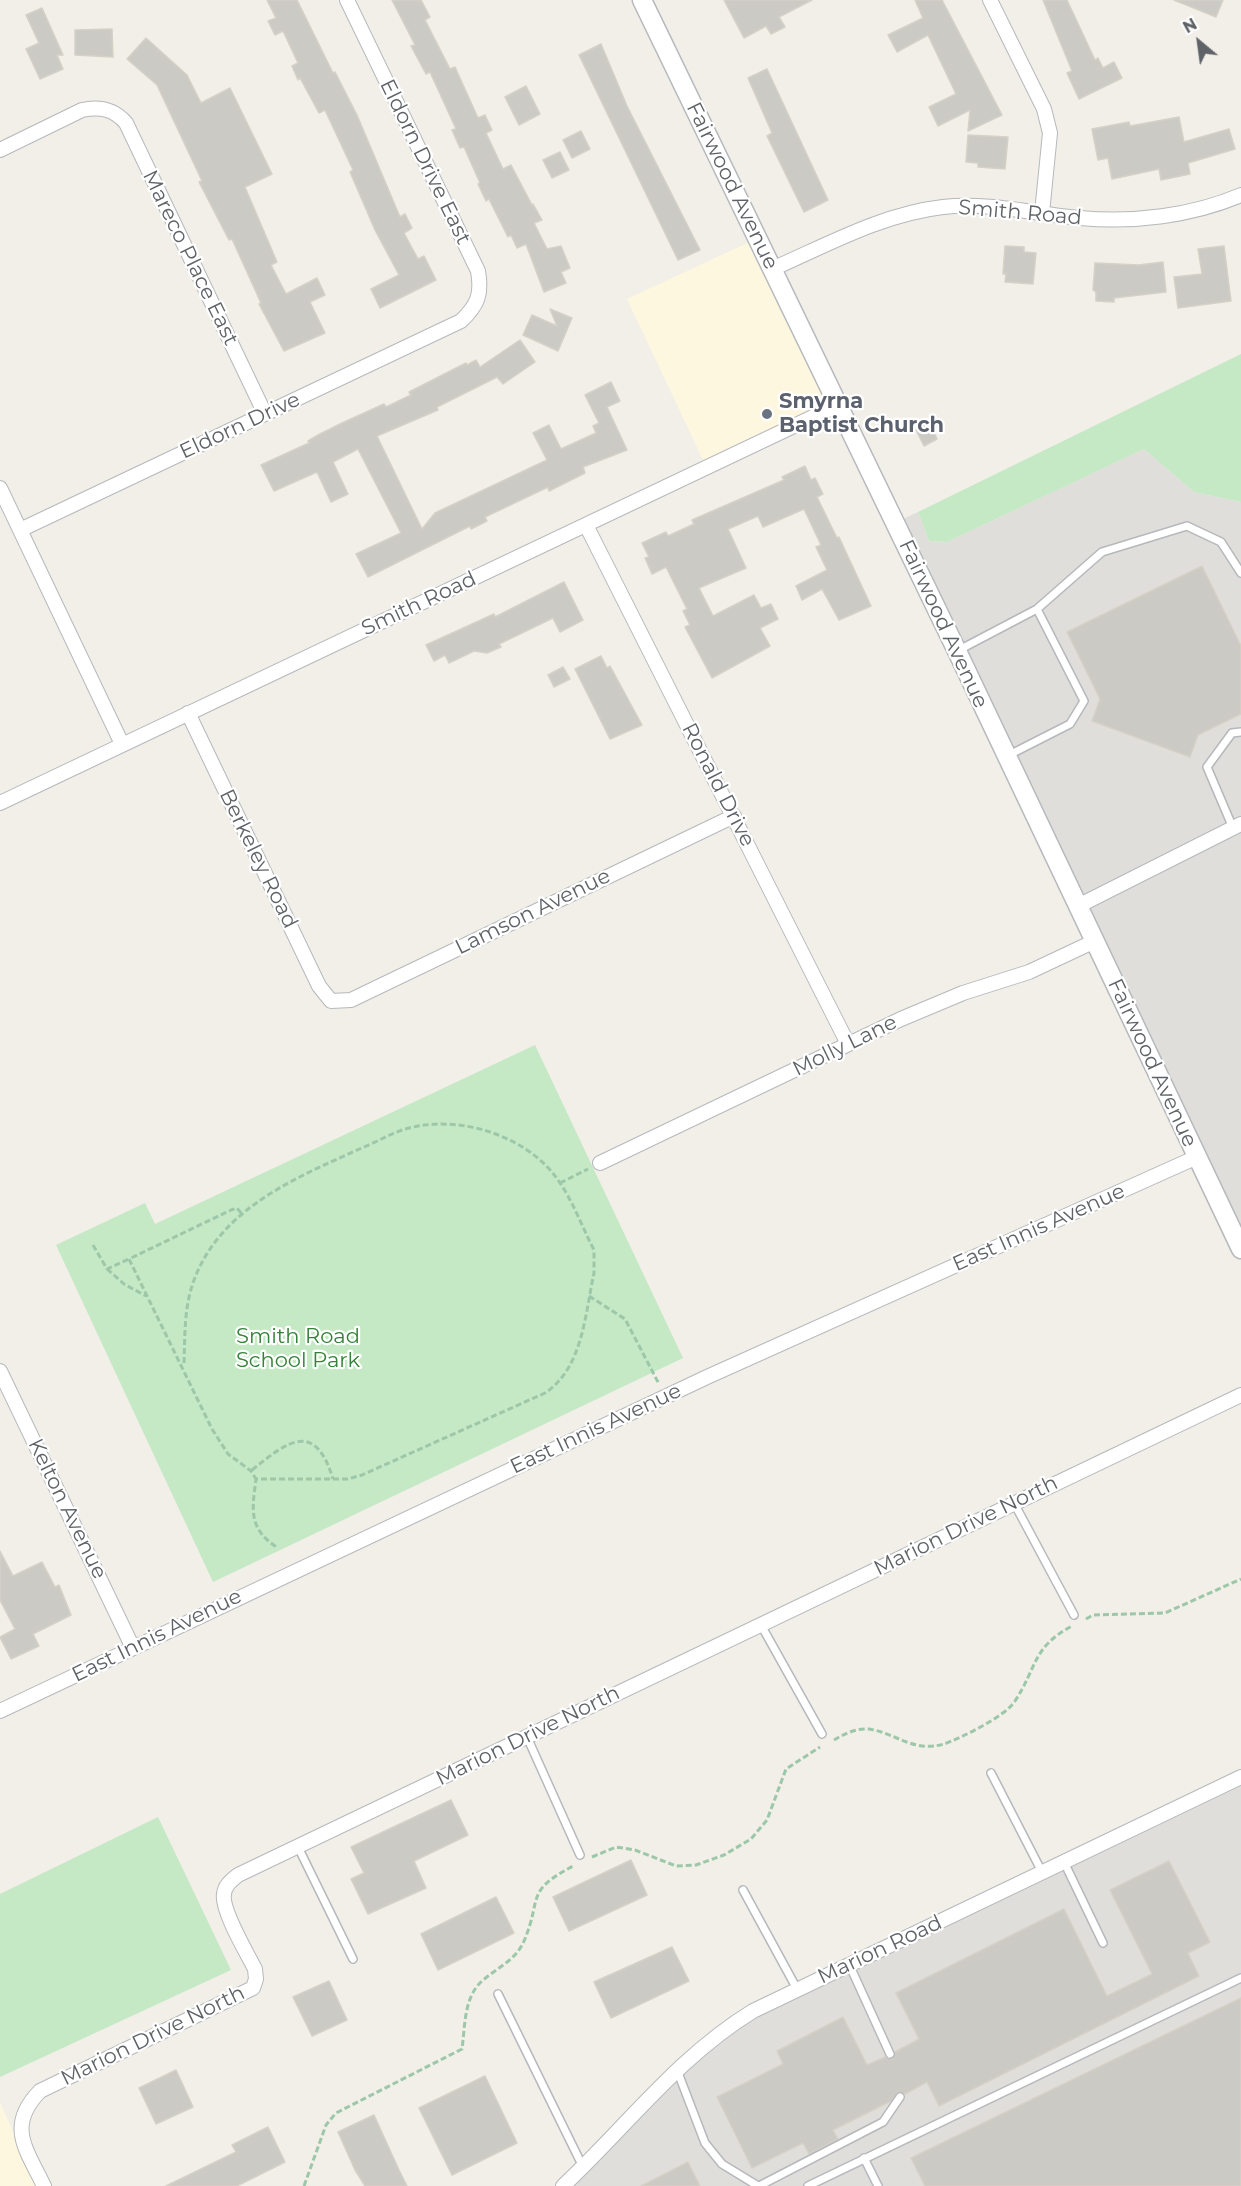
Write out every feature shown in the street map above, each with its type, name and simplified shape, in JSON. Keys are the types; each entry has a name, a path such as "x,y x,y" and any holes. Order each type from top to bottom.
{"street":[{"name":"Eldorn Drive East","path":"347,0 478,272 481,290 475,308 461,321"},
{"name":"Fairwood Avenue","path":"642,0 957,651 1241,1249"},
{"path":"990,0 1044,109 1050,133 1042,213"},
{"name":"Mareco Place East","path":"0,150 82,110 95,108 118,114 126,123 265,414"},
{"name":"Smith Road","path":"772,269 851,234 910,212 945,207 988,207 1080,218 1157,216 1215,206 1241,195"},
{"name":"Eldorn Drive","path":"20,530 461,321"},
{"name":"Smith Road","path":"0,803 838,405"},
{"path":"0,488 122,744"},
{"name":"Ronald Drive","path":"586,525 848,1044"},
{"name":"Berkeley Road","path":"188,713 319,986 331,1001"},
{"name":"Lamson Avenue","path":"331,1001 351,1000 734,816"},
{"path":"1078,906 1237,826"},
{"name":"Molly Lane","path":"600,1164 848,1044 963,993 1029,972 1095,941"},
{"name":"East Innis Avenue","path":"0,1711 665,1397 1197,1157"},
{"name":"Kelton Avenue","path":"0,1371 4,1392 56,1483 133,1648"},
{"name":"Marion Drive North","path":"44,2186 23,2142 20,2123 26,2105 40,2091 253,1988 256,1979 255,1969 226,1908 224,1895 228,1883 238,1875 1241,1395"},
{"name":"Marion Road","path":"563,2186 677,2068 734,2022 797,1989 1241,1778"}],"lane":[{"path":"957,651 1037,609 1102,552 1187,526 1221,542 1241,573"},
{"path":"1006,757 1070,724 1084,702 1037,609"},
{"path":"1237,826 1207,767 1233,733 1241,732"},
{"path":"1014,1503 1074,1615"},
{"path":"761,1625 822,1734"},
{"path":"527,1737 580,1855"},
{"path":"991,1773 1042,1872"},
{"path":"298,1847 353,1959"},
{"path":"1064,1862 1103,1943"},
{"path":"743,1890 797,1989"},
{"path":"849,1964 890,2054"},
{"path":"808,2186 1241,1978"},
{"path":"498,1994 583,2167"},
{"path":"677,2068 705,2143 722,2164 759,2186 883,2122 900,2097"},
{"path":"864,2158 878,2186"}],"path":[{"path":"184,1363 184,1336 192,1287 200,1268 219,1236 242,1213 271,1193 392,1134 407,1127 435,1124 460,1125 502,1137 532,1154 560,1182 594,1250 594,1273 575,1354 562,1378 554,1387 385,1465 348,1479 256,1479"},
{"path":"560,1182 600,1164"},
{"path":"107,1269 231,1210 237,1208 242,1213"},
{"path":"93,1245 107,1269 124,1284 147,1297"},
{"path":"129,1259 212,1429 228,1454 251,1471 256,1479 252,1510 254,1519 268,1542 278,1548"},
{"path":"589,1296 625,1319 665,1397"},
{"path":"251,1471 277,1450 303,1441 315,1444 322,1450 333,1479"},
{"path":"303,2186 326,2125 336,2113 462,2049 468,2003 479,1984 514,1956 524,1942 536,1896 550,1878 616,1847 635,1850 676,1866 696,1865 724,1855 751,1839 767,1820 786,1769 807,1754 849,1731 868,1729 923,1747 945,1743 991,1720 1014,1703 1038,1654 1054,1635 1093,1614 1165,1613 1241,1579"}],"shaded area":[{"path":"756,239 833,401 704,462 627,299"},
{"path":"1144,449 1194,492 1241,502 1241,1255 892,524 918,512 929,541 947,542"},
{"path":"1241,1778 1241,2186 560,2186 732,2020"},
{"path":"0,2102 37,2186 0,2186"}],"green space":[{"path":"1241,354 1241,502 1194,492 1144,449 947,542 929,541 918,512"},
{"name":"Smith Road School Park","path":"535,1045 683,1358 213,1582 56,1245 145,1203 155,1224"},
{"path":"158,1817 231,1970 0,2077 0,1894"}],"building":[{"path":"267,0 297,0 333,73 335,72 357,115 400,217 405,214 412,228 404,233 418,259 424,256 436,280 380,308 371,289 399,275 375,230 350,172 353,170 325,110 319,113 300,78 298,80 292,66 298,63 283,31 275,35 268,21 276,18"},
{"path":"392,0 421,0 430,17 425,20 450,69 455,67 478,118 485,115 492,130 486,133 503,169 511,165 542,220 534,223 547,249 561,246 570,268 561,272 566,283 544,292 526,244 517,248 511,235 508,237 489,199 486,201 464,147 460,148 452,130 456,129 430,72 426,74 411,46 415,45"},
{"path":"724,0 812,0 779,17 785,27 771,34 766,26 744,38"},
{"path":"915,0 942,0 1002,115 968,131 970,110 938,126 929,107 956,94 928,35 897,52 888,35 923,18"},
{"path":"1043,0 1067,0 1095,60 1098,58 1103,68 1114,62 1122,78 1079,99 1067,73 1072,71"},
{"path":"1174,0 1223,0 1216,17"},
{"path":"42,8 63,55 57,55 63,69 40,79 26,49 39,43 26,15"},
{"path":"112,29 113,57 75,55 75,30"},
{"path":"146,38 187,75 201,103 230,88 272,174 245,187 277,262 271,265 286,294 317,278 325,295 310,302 325,333 284,351 259,304 261,303 232,239 229,240 199,182 202,181 157,85 127,59"},
{"path":"601,44 627,106 700,250 678,260 579,55"},
{"path":"767,69 828,200 804,212 767,136 772,133 748,78"},
{"path":"526,86 540,114 519,125 505,97"},
{"path":"1179,117 1184,142 1229,129 1235,149 1188,163 1190,174 1161,180 1159,169 1112,179 1108,158 1098,160 1092,129 1129,122 1130,126"},
{"path":"581,131 590,149 572,158 563,140"},
{"path":"968,135 1008,137 1005,169 978,167 978,163 966,162"},
{"path":"560,152 569,170 552,178 543,160"},
{"path":"1005,246 1024,247 1024,252 1036,253 1033,284 1005,282 1006,274 1003,274"},
{"path":"1224,246 1231,301 1178,308 1174,277 1202,274 1198,249"},
{"path":"1163,262 1166,292 1114,298 1114,302 1096,301 1096,292 1093,290 1095,263 1139,265"},
{"path":"550,309 572,318 558,351 523,335 532,315 557,326"},
{"path":"520,340 535,362 503,384 497,377 437,407 438,410 377,436 422,529 435,513 547,460 533,433 549,425 561,449 596,433 593,426 599,423 585,395 611,382 620,401 607,407 627,450 583,467 585,473 549,491 548,487 485,517 487,521 471,529 470,526 368,577 356,554 401,533 358,449 333,462 348,494 331,502 317,472 274,491 261,465 309,443 308,441 342,423 384,404 386,407 411,395 409,392 466,363 467,365 476,360 480,367"},
{"path":"930,423 937,439 924,446 916,430"},
{"path":"805,466 811,480 815,478 823,494 817,497 837,538 839,537 871,606 839,620 822,589 802,600 796,586 827,570 816,547 821,545 804,509 763,527 758,516 728,529 746,568 699,588 713,616 754,595 761,608 771,604 778,619 760,628 770,646 712,678 685,627 690,625 683,611 687,609 666,567 652,574 645,558 649,557 642,543 666,532 668,536 694,524 692,520 784,480 782,477"},
{"path":"1202,566 1241,646 1241,714 1198,735 1190,757 1092,721 1100,699 1067,632"},
{"path":"564,582 583,620 560,632 553,618 499,644 501,647 487,653 474,651 449,663 445,655 434,661 426,645 494,614 495,617"},
{"path":"601,656 607,668 610,666 642,725 610,739 575,669"},
{"path":"563,667 570,679 554,687 548,675"},
{"path":"0,1551 13,1576 42,1562 55,1587 59,1585 71,1615 33,1634 39,1646 11,1659 0,1637 15,1629 0,1600"},
{"path":"451,1800 468,1835 414,1861 426,1888 368,1914 351,1879 364,1873 351,1847"},
{"path":"631,1860 647,1895 569,1931 553,1897"},
{"path":"1169,1861 1210,1942 1188,1953 1199,1976 939,2106 927,2082 905,2094 898,2092 891,2101 833,2130 838,2139 809,2154 803,2143 752,2168 717,2097 783,2064 777,2051 843,2017 867,2065 885,2057 893,2059 895,2052 919,2039 896,1993 1064,1909 1107,1996 1152,1974 1110,1890"},
{"path":"496,1897 514,1933 438,1970 421,1934"},
{"path":"672,1947 689,1981 611,2018 594,1982"},
{"path":"329,1981 347,2020 312,2036 293,1997"},
{"path":"1241,1998 1241,2186 925,2186 911,2158"},
{"path":"176,2070 193,2107 156,2124 139,2088"},
{"path":"485,2076 517,2143 452,2175 419,2108"},
{"path":"374,2115 407,2186 365,2186 355,2170 338,2132"},
{"path":"268,2127 285,2162 237,2186 166,2186 236,2152 232,2145"},
{"path":"688,2162 700,2186 641,2186"}],"place":[{"name":"Smyrna Baptist Church","path":"767,414"}]}
